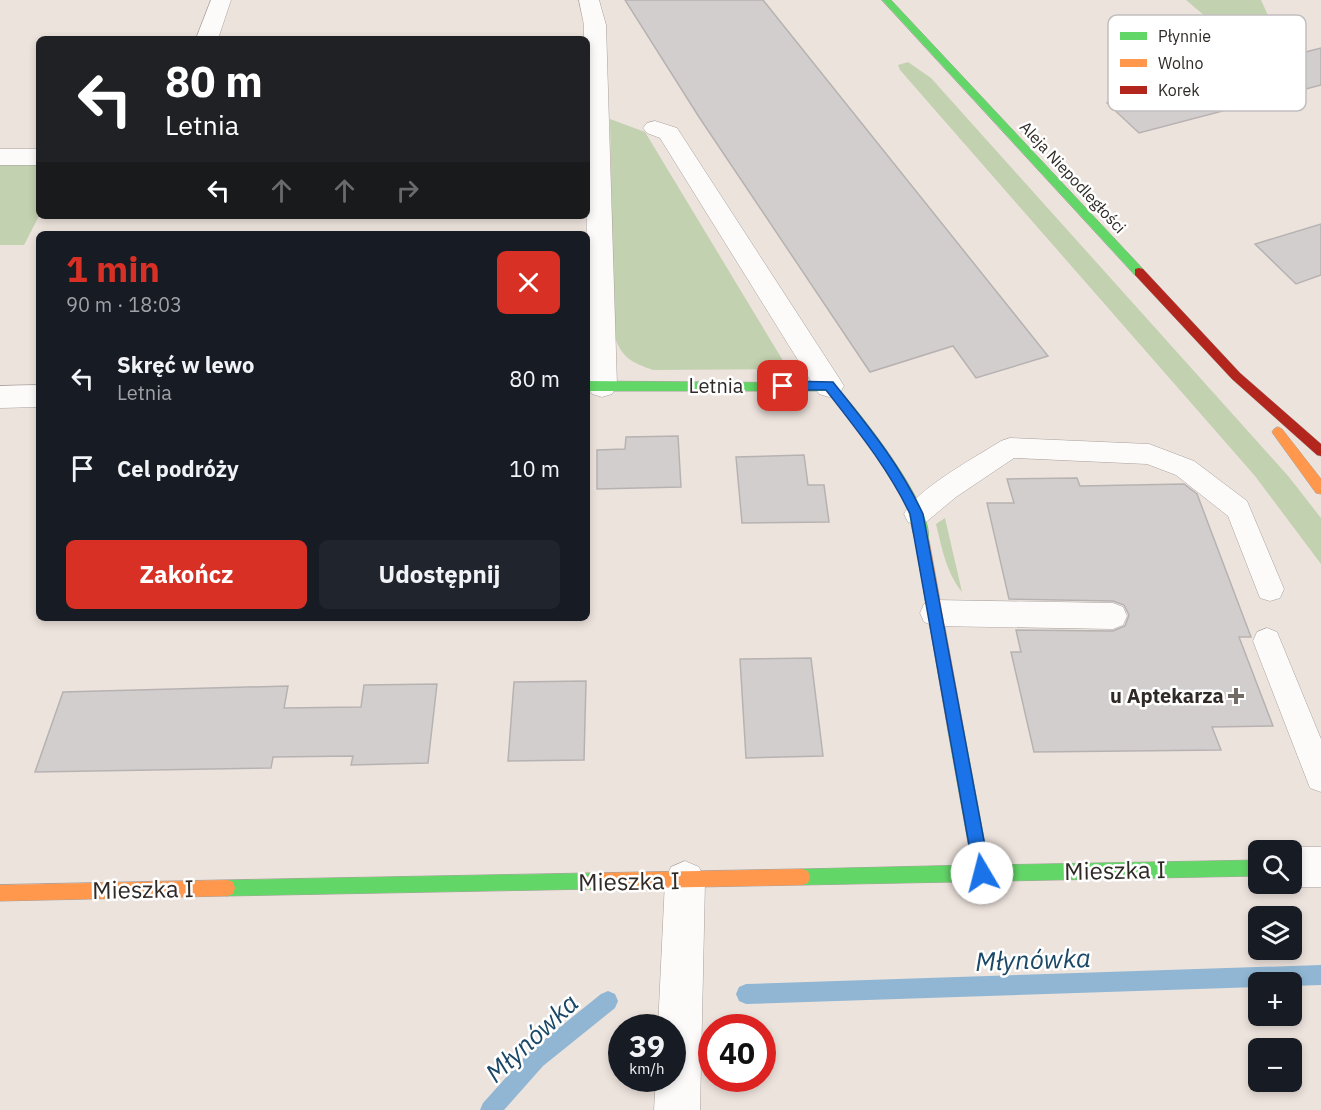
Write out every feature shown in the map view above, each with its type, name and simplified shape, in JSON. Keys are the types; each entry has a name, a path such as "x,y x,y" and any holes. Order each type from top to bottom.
{"street":[{"path":"208,36 221,0"},
{"path":"589,0 595,25 594,386"},
{"name":"Aleja Niepodległości","path":"886,0 1236,376 1321,451"},
{"path":"655,128 669,133 829,386 900,480 917,514 982,873"},
{"path":"0,157 36,157"},
{"name":"Aleja Niepodległości","path":"1236,376 1321,489"},
{"name":"Letnia","path":"594,386 829,386"},
{"path":"0,397 36,396"},
{"path":"1302,867 1321,867"},
{"name":"Mieszka I","path":"0,893 1248,868"},
{"path":"677,1110 685,881"}],"lane":[{"path":"917,514 947,489 1010,448 1149,454 1185,468 1238,509 1270,589"},
{"path":"934,613 1113,616"},
{"path":"1267,641 1321,777"}],"green space":[{"path":"1186,0 1261,0 1268,15 1204,15"},
{"path":"908,62 931,78 1289,477 1321,518 1321,564 1255,476 900,70 898,65"},
{"path":"610,119 645,132 788,369 653,370 628,358 620,349 614,334"},
{"path":"0,165 36,165 37,219 24,245 0,245"},
{"path":"945,518 962,592 948,568 936,524"}],"building":[{"path":"625,0 763,0 1048,356 976,378 953,346 870,372 699,117"},
{"path":"1321,48 1321,85 1306,89 1306,52"},
{"path":"1116,111 1222,111 1139,133"},
{"path":"1321,224 1321,275 1296,284 1255,244"},
{"path":"678,436 681,487 597,489 597,450 625,449 626,437"},
{"path":"804,455 808,485 824,485 829,522 742,523 736,457"},
{"path":"1077,478 1080,486 1184,484 1197,494 1251,637 1239,637 1273,726 1212,727 1221,750 1034,752 1011,652 1021,652 1016,630 1113,631 1125,626 1129,615 1124,605 1113,601 1009,599 987,503 1014,503 1007,479"},
{"path":"811,658 823,756 746,758 740,659"},
{"path":"586,681 584,760 508,761 514,682"},
{"path":"437,684 428,763 351,765 353,756 273,757 271,768 35,772 63,692 288,686 284,708 361,707 364,685"}],"waterway":[{"name":"Młynówka","path":"746,994 1321,975"},
{"name":"Młynówka","path":"490,1110 536,1059 608,1001"}],"traffic: fast":[{"path":"886,0 1139,272"},
{"path":"590,386 829,386 865,429 901,482 917,516 922,540"},
{"path":"956,731 982,873"},
{"path":"802,877 1248,868"},
{"path":"227,888 595,881"}],"traffic: slow":[{"path":"1278,432 1321,489"},
{"path":"922,540 956,731"},
{"path":"595,881 802,877"},
{"path":"0,893 227,888"}],"traffic: jam":[{"path":"1139,272 1236,376 1321,451"}],"place":[{"name":"u Aptekarza","path":"1236,696"}],"route":[{"path":"783,386 829,386 900,480 917,514 982,873"}]}
